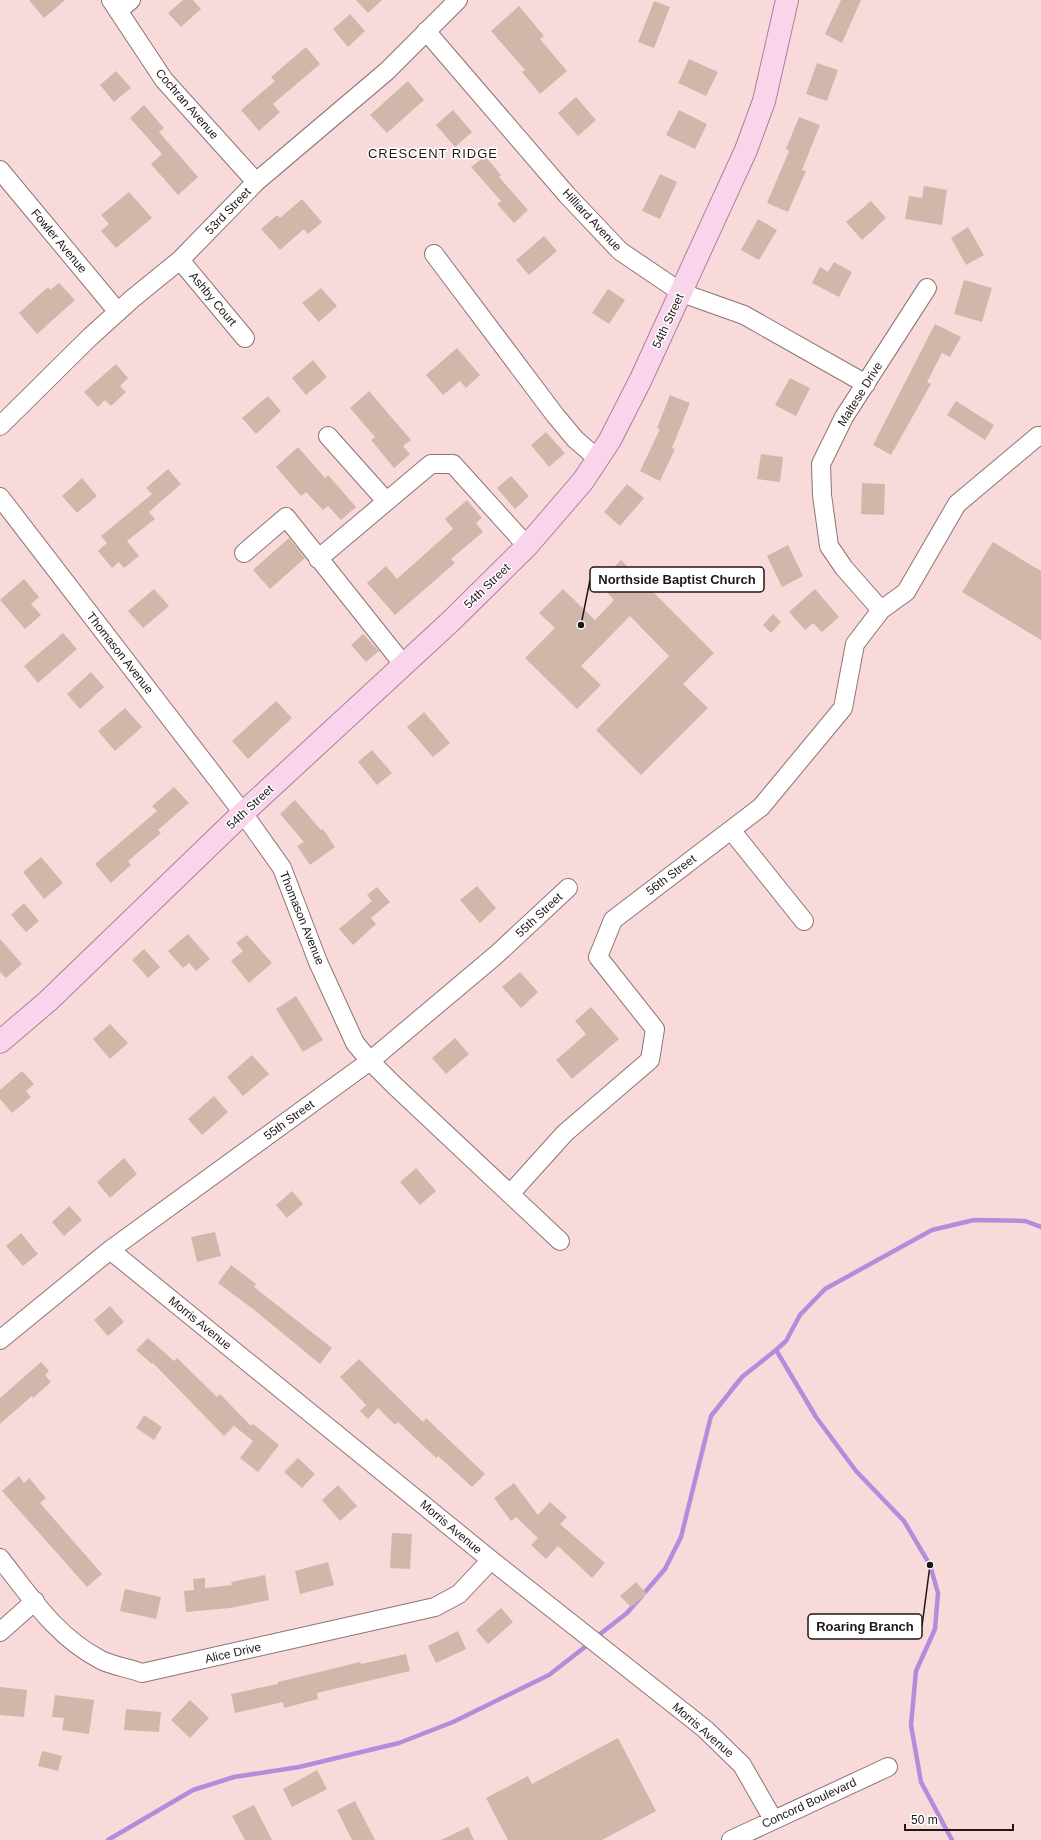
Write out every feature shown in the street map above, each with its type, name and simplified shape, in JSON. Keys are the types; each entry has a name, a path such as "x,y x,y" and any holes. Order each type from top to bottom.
{"main road":[{"name":"54th Street","path":"0,1042 48,1001 243,813 450,622 528,546 583,481 610,440 682,293 749,143 764,101 787,0"}],"street":[{"name":"53rd Street","path":"0,426 118,312 180,260 256,182 387,71 458,0"},
{"name":"Cochran Avenue","path":"120,4 164,80 256,182"},
{"name":"Hilliard Avenue","path":"426,31 567,195 620,252 682,293 744,315 866,384"},
{"name":"Fowler Avenue","path":"0,170 118,312"},
{"path":"434,254 555,416 574,439 598,459"},
{"name":"Ashby Court","path":"180,260 245,338"},
{"name":"Maltese Drive","path":"881,610 844,568 829,546 822,495 821,464 844,417 927,288"},
{"path":"328,436 386,501"},
{"name":"56th Street","path":"510,1194 565,1133 650,1060 655,1029 598,957 612,920 761,807 843,708 855,644 881,610 906,592 957,504 1038,436 1041,436"},
{"path":"318,559 431,464 452,464 528,546"},
{"name":"Thomason Avenue","path":"0,497 243,813 282,868 318,962 355,1043 370,1061 468,1156 560,1241"},
{"path":"244,553 286,517 403,664"},
{"path":"731,830 804,921"},
{"name":"55th Street","path":"0,1340 110,1250 370,1061 496,954 568,888"},
{"name":"Morris Avenue","path":"110,1250 491,1560 705,1729 742,1765 774,1819"},
{"name":"Alice Drive","path":"0,1558 55,1627 74,1643 102,1660 142,1673 435,1606 459,1594 491,1560"},
{"path":"0,1632 35,1601"},
{"name":"Concord Boulevard","path":"731,1840 888,1767"}],"building":[{"path":"29,0 65,0 44,18"},
{"path":"183,0 193,0 201,9 181,27 168,13"},
{"path":"356,0 382,0 368,13"},
{"path":"841,0 861,0 842,43 825,34"},
{"path":"654,1 670,7 654,48 638,42"},
{"path":"519,6 544,36 540,39 567,71 540,94 522,72 525,70 491,31"},
{"path":"350,14 365,31 348,47 333,29"},
{"path":"306,47 320,64 273,104 280,112 259,131 241,110 275,81 271,77"},
{"path":"689,59 718,72 706,96 678,83"},
{"path":"817,63 838,70 827,101 806,94"},
{"path":"116,71 131,88 114,102 100,85"},
{"path":"408,81 424,100 387,133 370,115"},
{"path":"576,97 596,120 578,136 558,113"},
{"path":"144,105 164,128 159,132 198,177 178,195 151,164 162,154 130,118"},
{"path":"453,110 472,132 455,147 436,125"},
{"path":"679,110 707,124 695,149 666,135"},
{"path":"799,117 820,125 802,170 806,171 788,212 767,203 789,151 786,149"},
{"path":"485,156 501,175 499,177 528,210 514,223 497,204 501,201 471,167"},
{"path":"660,174 677,182 660,219 642,211"},
{"path":"924,186 947,190 942,225 905,219 909,196 922,198"},
{"path":"129,192 152,218 116,248 101,231 109,224 101,215"},
{"path":"302,199 322,222 308,234 304,229 280,250 261,229 277,215 280,218"},
{"path":"871,201 886,218 862,240 846,222"},
{"path":"758,219 777,230 759,260 741,250"},
{"path":"968,227 984,255 966,265 951,238"},
{"path":"544,236 557,251 529,275 516,260"},
{"path":"834,262 852,272 839,297 812,283 820,267 828,272"},
{"path":"964,280 992,288 982,322 954,314"},
{"path":"59,283 75,300 37,334 19,313 48,287 50,290"},
{"path":"321,288 337,306 319,322 302,303"},
{"path":"608,289 625,300 609,324 592,313"},
{"path":"935,324 961,337 950,357 942,353 927,382 931,384 891,455 873,445"},
{"path":"457,348 480,375 466,388 460,381 443,395 426,375"},
{"path":"313,360 327,377 306,395 292,378"},
{"path":"116,364 128,378 120,386 126,392 111,406 105,400 98,407 84,392"},
{"path":"790,378 810,388 796,416 775,405"},
{"path":"369,391 411,440 403,446 410,454 394,468 371,440 375,437 350,408"},
{"path":"670,395 690,403 672,448 675,449 660,481 640,471 660,429 657,428"},
{"path":"268,396 281,411 256,434 242,418"},
{"path":"956,401 994,425 985,440 947,415"},
{"path":"546,432 565,453 549,467 531,445"},
{"path":"298,447 325,478 328,475 356,507 341,520 328,506 323,510 306,492 301,496 276,467"},
{"path":"761,454 783,457 780,482 757,479"},
{"path":"168,469 181,484 149,512 155,519 127,541 139,556 124,568 119,562 112,568 98,551 107,543 101,536 152,494 146,488"},
{"path":"511,476 529,496 515,509 497,488"},
{"path":"82,478 97,496 77,513 62,496"},
{"path":"862,483 885,484 884,515 861,514"},
{"path":"627,484 644,498 620,526 604,512"},
{"path":"467,500 482,518 476,523 483,532 451,559 455,563 395,615 367,583 386,566 397,579 453,529 445,519"},
{"path":"289,538 305,558 270,589 253,570"},
{"path":"993,542 1041,571 1041,640 962,592"},
{"path":"788,545 803,576 782,587 767,556"},
{"path":"621,560 714,653 683,684 708,708 641,775 596,730 669,656 630,616 581,666 601,685 577,709 525,658 555,628 539,613 563,589 595,620 614,600 598,583"},
{"path":"24,579 39,597 31,604 41,615 25,629 0,600"},
{"path":"154,589 169,606 143,628 128,611"},
{"path":"815,589 839,617 822,632 813,623 805,630 789,612"},
{"path":"773,614 781,622 771,633 763,625"},
{"path":"63,633 77,649 38,683 24,666"},
{"path":"363,634 379,651 366,662 351,645"},
{"path":"91,672 104,687 80,709 67,694"},
{"path":"276,701 292,718 248,759 232,741"},
{"path":"125,708 142,727 115,751 98,731"},
{"path":"424,712 450,743 433,757 407,727"},
{"path":"372,750 392,773 377,785 358,762"},
{"path":"174,787 189,803 158,830 161,833 128,861 131,865 111,883 95,864 157,811 152,806"},
{"path":"295,800 321,830 323,829 335,847 310,865 297,846 304,842 280,814"},
{"path":"41,857 63,883 44,899 23,872"},
{"path":"477,886 496,908 480,923 460,900"},
{"path":"377,887 390,902 371,918 376,924 353,945 339,929 372,901 367,895"},
{"path":"24,903 39,921 26,932 11,915"},
{"path":"188,934 210,959 196,971 189,963 183,968 168,951"},
{"path":"247,935 272,963 249,983 231,961 243,951 236,943"},
{"path":"0,939 22,964 6,978 0,972"},
{"path":"144,949 160,967 148,978 132,960"},
{"path":"520,972 538,992 521,1008 502,987"},
{"path":"296,996 323,1040 303,1052 276,1009"},
{"path":"591,1007 619,1039 572,1079 556,1060 586,1034 575,1021"},
{"path":"110,1024 128,1043 110,1059 93,1039"},
{"path":"455,1038 469,1054 446,1074 432,1058"},
{"path":"252,1055 269,1074 243,1096 227,1077"},
{"path":"22,1071 34,1084 26,1091 31,1097 12,1113 0,1099 0,1090"},
{"path":"214,1096 228,1112 202,1135 188,1119"},
{"path":"124,1158 137,1174 110,1198 97,1182"},
{"path":"416,1168 436,1191 420,1205 400,1182"},
{"path":"292,1191 303,1204 287,1218 276,1205"},
{"path":"69,1206 82,1220 64,1236 52,1222"},
{"path":"215,1232 221,1256 197,1262 191,1237"},
{"path":"21,1233 38,1254 23,1266 6,1246"},
{"path":"231,1265 256,1284 254,1287 332,1348 320,1364 253,1309 218,1283"},
{"path":"110,1306 124,1322 108,1336 94,1320"},
{"path":"148,1338 174,1361 177,1358 217,1397 220,1394 251,1426 253,1424 279,1445 258,1472 240,1458 253,1441 234,1426 224,1436 153,1363 152,1364 136,1350"},
{"path":"359,1359 423,1422 426,1418 485,1474 472,1487 438,1456 436,1458 398,1422 395,1425 378,1408 368,1419 360,1411 366,1405 340,1377"},
{"path":"41,1362 49,1371 45,1375 51,1382 33,1398 32,1396 0,1424 0,1398"},
{"path":"144,1415 162,1427 154,1440 136,1428"},
{"path":"298,1458 315,1474 302,1488 284,1472"},
{"path":"19,1476 24,1483 29,1478 46,1498 40,1503 102,1574 87,1587 2,1491"},
{"path":"514,1483 538,1515 550,1502 567,1517 560,1524 605,1563 592,1578 558,1546 546,1559 531,1545 538,1538 516,1517 511,1521 494,1498"},
{"path":"338,1485 357,1506 340,1521 322,1500"},
{"path":"392,1533 412,1534 410,1569 390,1568"},
{"path":"328,1562 334,1585 300,1594 295,1571"},
{"path":"265,1575 269,1600 230,1608 186,1612 184,1591 194,1590 193,1579 205,1578 205,1588 232,1585 231,1582"},
{"path":"636,1582 647,1594 631,1607 620,1596"},
{"path":"125,1589 161,1597 156,1619 120,1611"},
{"path":"501,1608 513,1622 488,1644 476,1630"},
{"path":"458,1631 466,1649 436,1663 428,1646"},
{"path":"406,1654 410,1671 317,1693 318,1699 284,1708 283,1702 235,1713 231,1694 278,1684 278,1682 360,1662 361,1664"},
{"path":"0,1687 27,1690 24,1717 0,1715"},
{"path":"55,1695 94,1700 89,1734 62,1730 64,1718 52,1717"},
{"path":"190,1700 209,1718 190,1738 171,1720"},
{"path":"126,1709 161,1712 159,1732 124,1730"},
{"path":"618,1738 656,1811 602,1840 508,1840 486,1798 528,1776 532,1784"},
{"path":"42,1751 62,1756 58,1771 38,1766"},
{"path":"317,1770 327,1789 292,1807 283,1789"},
{"path":"355,1801 375,1840 352,1840 337,1810"},
{"path":"254,1805 272,1840 245,1840 232,1816"},
{"path":"468,1827 474,1840 441,1840"}],"waterway":[{"path":"595,1638 627,1613 665,1569 681,1537 711,1416 742,1377 786,1341 800,1315 825,1289 932,1230 974,1220 1025,1221 1041,1227"},
{"path":"776,1350 816,1417 856,1471 904,1521 930,1565 938,1593 935,1629 916,1671 911,1725 921,1782 952,1840"},
{"path":"108,1840 193,1790 234,1777 299,1767 399,1743 453,1722 549,1675 590,1643"}],"place":[{"name":"Northside Baptist Church","path":"581,625"},
{"name":"Roaring Branch","path":"930,1565"}],"district":[{"name":"CRESCENT RIDGE","path":"433,153"}]}
